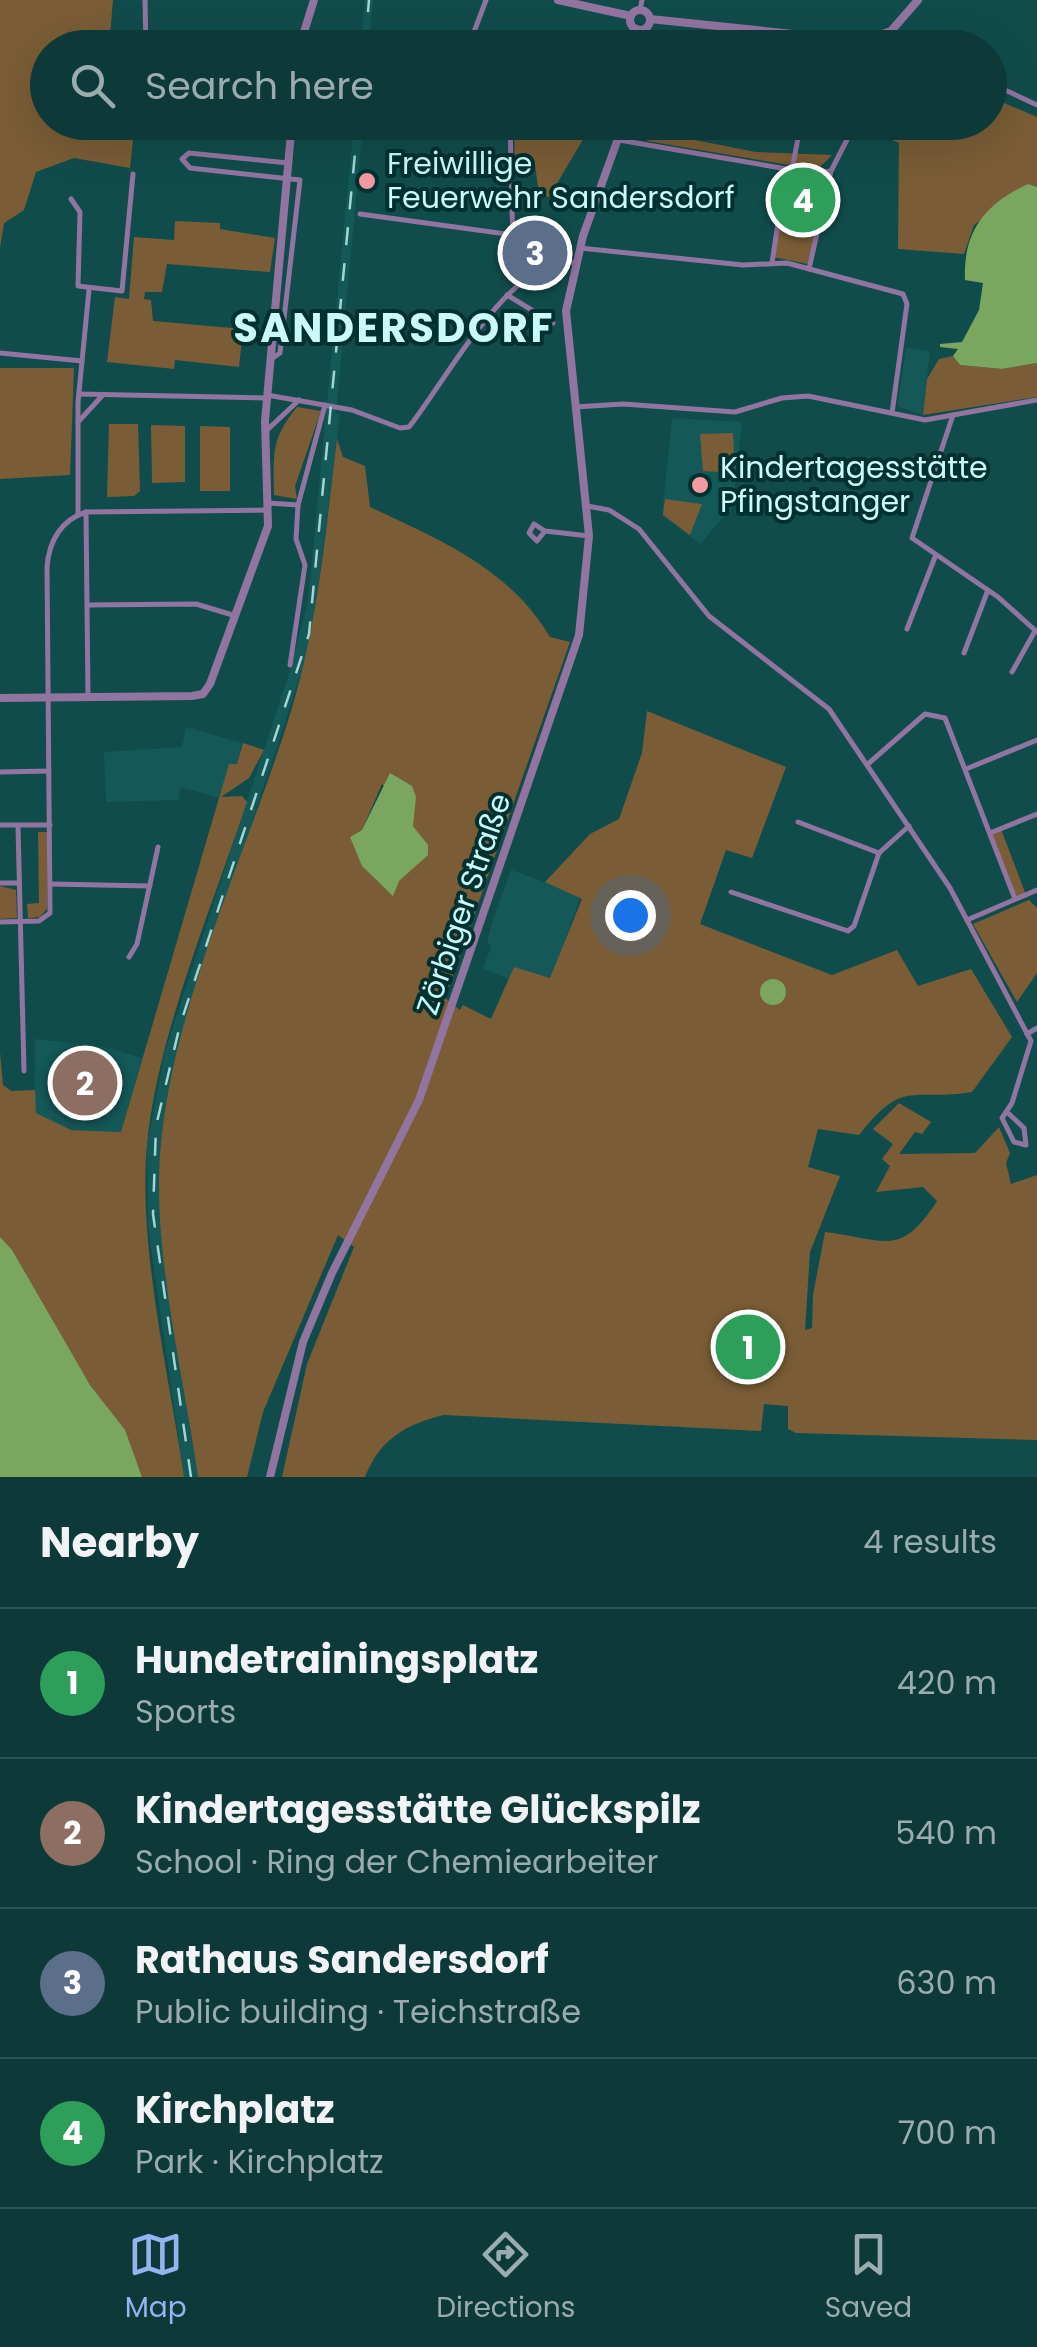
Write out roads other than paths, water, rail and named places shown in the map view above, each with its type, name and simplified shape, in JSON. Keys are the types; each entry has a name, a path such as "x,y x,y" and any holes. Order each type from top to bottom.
{"street":[{"path":"145,0 146,30"},
{"path":"305,30 314,0"},
{"path":"475,30 486,0"},
{"path":"558,0 631,16"},
{"path":"893,30 918,0"},
{"path":"631,16 641,5 650,19 732,30"},
{"path":"631,16 636,29 646,28 650,19"},
{"path":"1007,91 1037,105"},
{"path":"0,698 203,694 238,618 266,536 267,397 280,298 290,140"},
{"path":"511,140 513,247 532,278"},
{"name":"Zörbiger Straße","path":"270,1477 287,1393 322,1294 396,1153 428,1076 576,647 588,581 589,536 566,326 580,248 619,140"},
{"path":"658,140 789,169 831,171"},
{"path":"772,263 796,140"},
{"path":"809,269 831,171 848,140"},
{"path":"280,298 290,296 300,180 190,168 182,158 189,153 288,163"},
{"path":"71,199 80,212 75,281 89,290 122,291 133,174"},
{"path":"360,214 514,235"},
{"path":"281,244 294,245"},
{"path":"580,248 743,265 772,263 903,294 907,304 892,413"},
{"path":"79,394 299,400 409,426 506,295 560,262 576,263"},
{"path":"78,515 79,394 89,290"},
{"path":"506,295 553,324"},
{"path":"0,353 82,361"},
{"path":"78,422 102,396"},
{"path":"575,407 623,404 742,412 801,396 916,420 1037,400"},
{"path":"265,432 299,400"},
{"path":"290,664 304,565 296,538 298,505 324,405"},
{"path":"953,415 912,534 916,544 988,590 1036,631 1012,672"},
{"path":"0,922 47,918 48,551 59,531 86,512 298,505"},
{"path":"588,506 610,510 639,529 709,616 823,702 909,826 1032,1038"},
{"path":"86,512 88,697"},
{"path":"545,531 589,536"},
{"path":"907,629 935,557"},
{"path":"964,653 988,590"},
{"path":"87,605 196,604 238,618"},
{"path":"868,764 925,714 945,718 1016,899"},
{"path":"966,769 1037,740"},
{"path":"0,772 49,771"},
{"path":"990,833 1037,814"},
{"path":"798,822 879,854"},
{"path":"0,826 50,825"},
{"path":"18,826 24,1070"},
{"path":"731,892 848,931 854,926 879,854 909,826"},
{"path":"129,957 137,944 158,847"},
{"path":"0,883 19,883"},
{"path":"50,884 150,886"},
{"path":"967,920 1037,890"},
{"path":"1008,1113 1024,1128 1026,1145 1014,1142 1002,1118 1008,1113 1037,1028"}],"railway":[{"path":"366,30 369,0"},
{"path":"191,1477 153,1214 156,1126 180,1025 309,634 356,140"}],"place":[{"name":"Freiwillige Feuerwehr Sandersdorf","path":"367,181"},
{"name":"Kirchplatz","path":"803,200"},
{"name":"Rathaus Sandersdorf","path":"535,253"},
{"name":"Kindertagesstätte Pfingstanger","path":"700,485"},
{"name":"Kindertagesstätte Glückspilz","path":"85,1083"},
{"name":"Hundetrainingsplatz","path":"748,1347"}],"district":[{"name":"SANDERSDORF","path":"394,328"}]}
